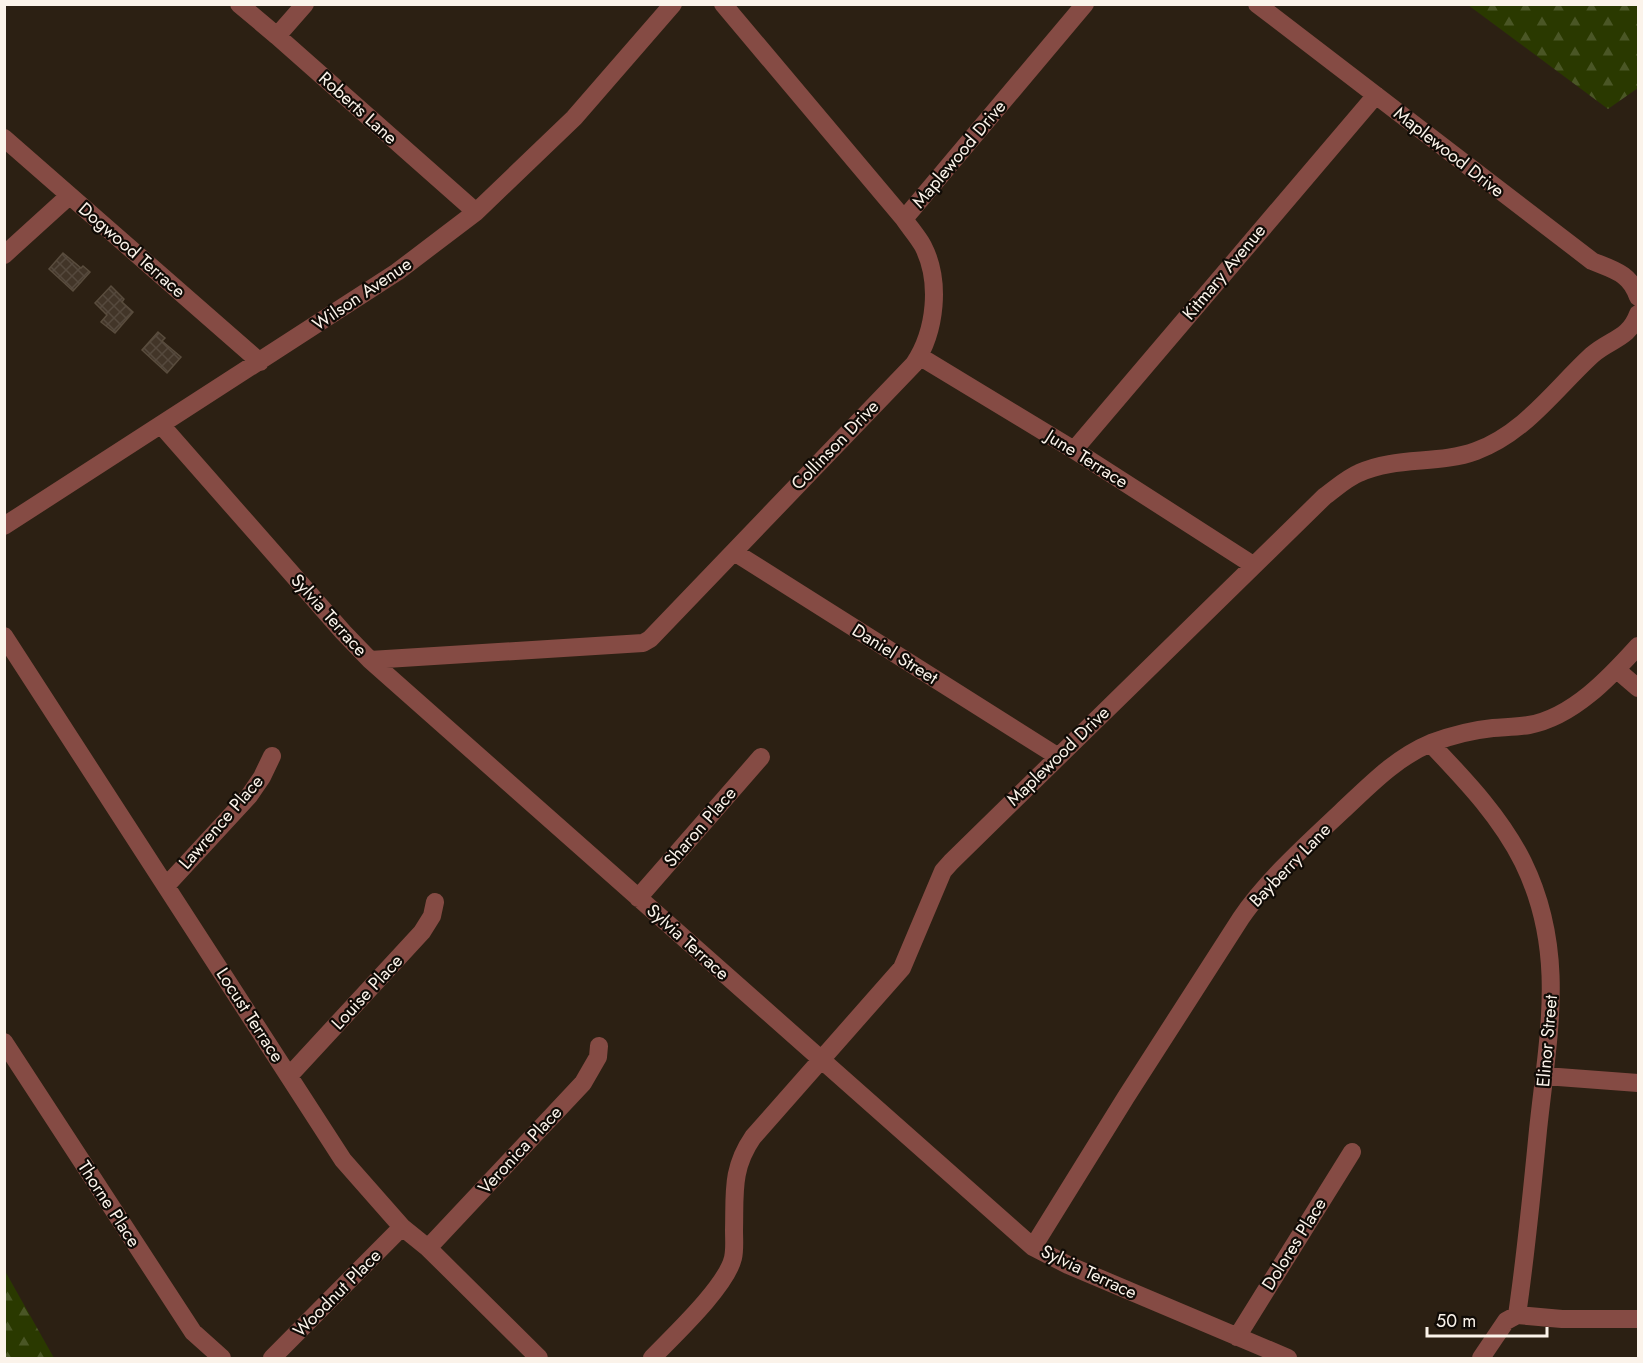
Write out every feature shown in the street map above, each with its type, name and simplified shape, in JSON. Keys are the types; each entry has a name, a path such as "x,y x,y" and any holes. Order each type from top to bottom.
{"street":[{"name":"Roberts Lane","path":"239,4 476,212"},
{"path":"277,36 305,4"},
{"name":"Wilson Avenue","path":"4,526 397,272 476,212 574,118 673,4"},
{"name":"Collinson Drive","path":"370,660 643,643 650,639 734,552 914,364 919,356 932,319 934,294 932,272 923,247 904,219 723,4"},
{"name":"Maplewood Drive","path":"1257,4 1592,261 1624,275 1631,282 1638,297"},
{"name":"Maplewood Drive","path":"904,219 1076,7"},
{"name":"Kitmary Avenue","path":"1074,450 1376,95"},
{"name":"Dogwood Terrace","path":"4,138 260,362"},
{"path":"4,255 69,196"},
{"name":"Maplewood Drive","path":"652,1359 714,1292 731,1264 734,1246 735,1181 742,1153 753,1137 902,968 943,871 1057,756 1325,496 1358,473 1391,463 1461,456 1505,437 1528,419 1593,354 1628,333 1635,325 1638,314"},
{"name":"June Terrace","path":"919,356 1074,450 1252,565"},
{"name":"Sylvia Terrace","path":"162,426 370,660 1033,1247 1068,1265 1288,1359"},
{"name":"Daniel Street","path":"734,552 1057,756"},
{"name":"Locust Terrace","path":"4,636 343,1160 402,1227 428,1248 539,1359"},
{"name":"Bayberry Lane","path":"1033,1247 1126,1097 1254,900 1319,833 1395,763 1431,744 1477,731 1547,720 1565,711 1617,670 1638,646"},
{"path":"1617,670 1638,688"},
{"name":"Elinor Street","path":"1431,744 1505,830 1523,862 1537,895 1547,936 1551,966 1551,1004 1524,1273 1517,1315"},
{"name":"Lawrence Place","path":"166,886 249,796 272,756"},
{"name":"Sharon Place","path":"638,898 761,757"},
{"name":"Louise Place","path":"289,1076 422,932 432,916 435,902"},
{"name":"Thorne Place","path":"4,1042 193,1332 222,1359"},
{"name":"Veronica Place","path":"428,1248 583,1083 598,1057 599,1046"},
{"path":"1545,1076 1638,1083"},
{"name":"Dolores Place","path":"1237,1337 1352,1152"},
{"name":"Woodnut Place","path":"272,1359 402,1227"},
{"path":"1481,1359 1506,1321 1517,1315 1562,1319 1638,1319"}],"green space":[{"path":"1468,5 1638,5 1638,88 1608,109"},
{"path":"5,1271 54,1358 5,1358"}],"building":[{"path":"63,253 81,268 83,266 90,272 73,291 49,269"},
{"path":"111,286 124,299 122,302 133,312 115,333 101,322 107,315 95,303"},
{"path":"158,332 165,338 162,341 181,357 167,373 142,350"}]}
